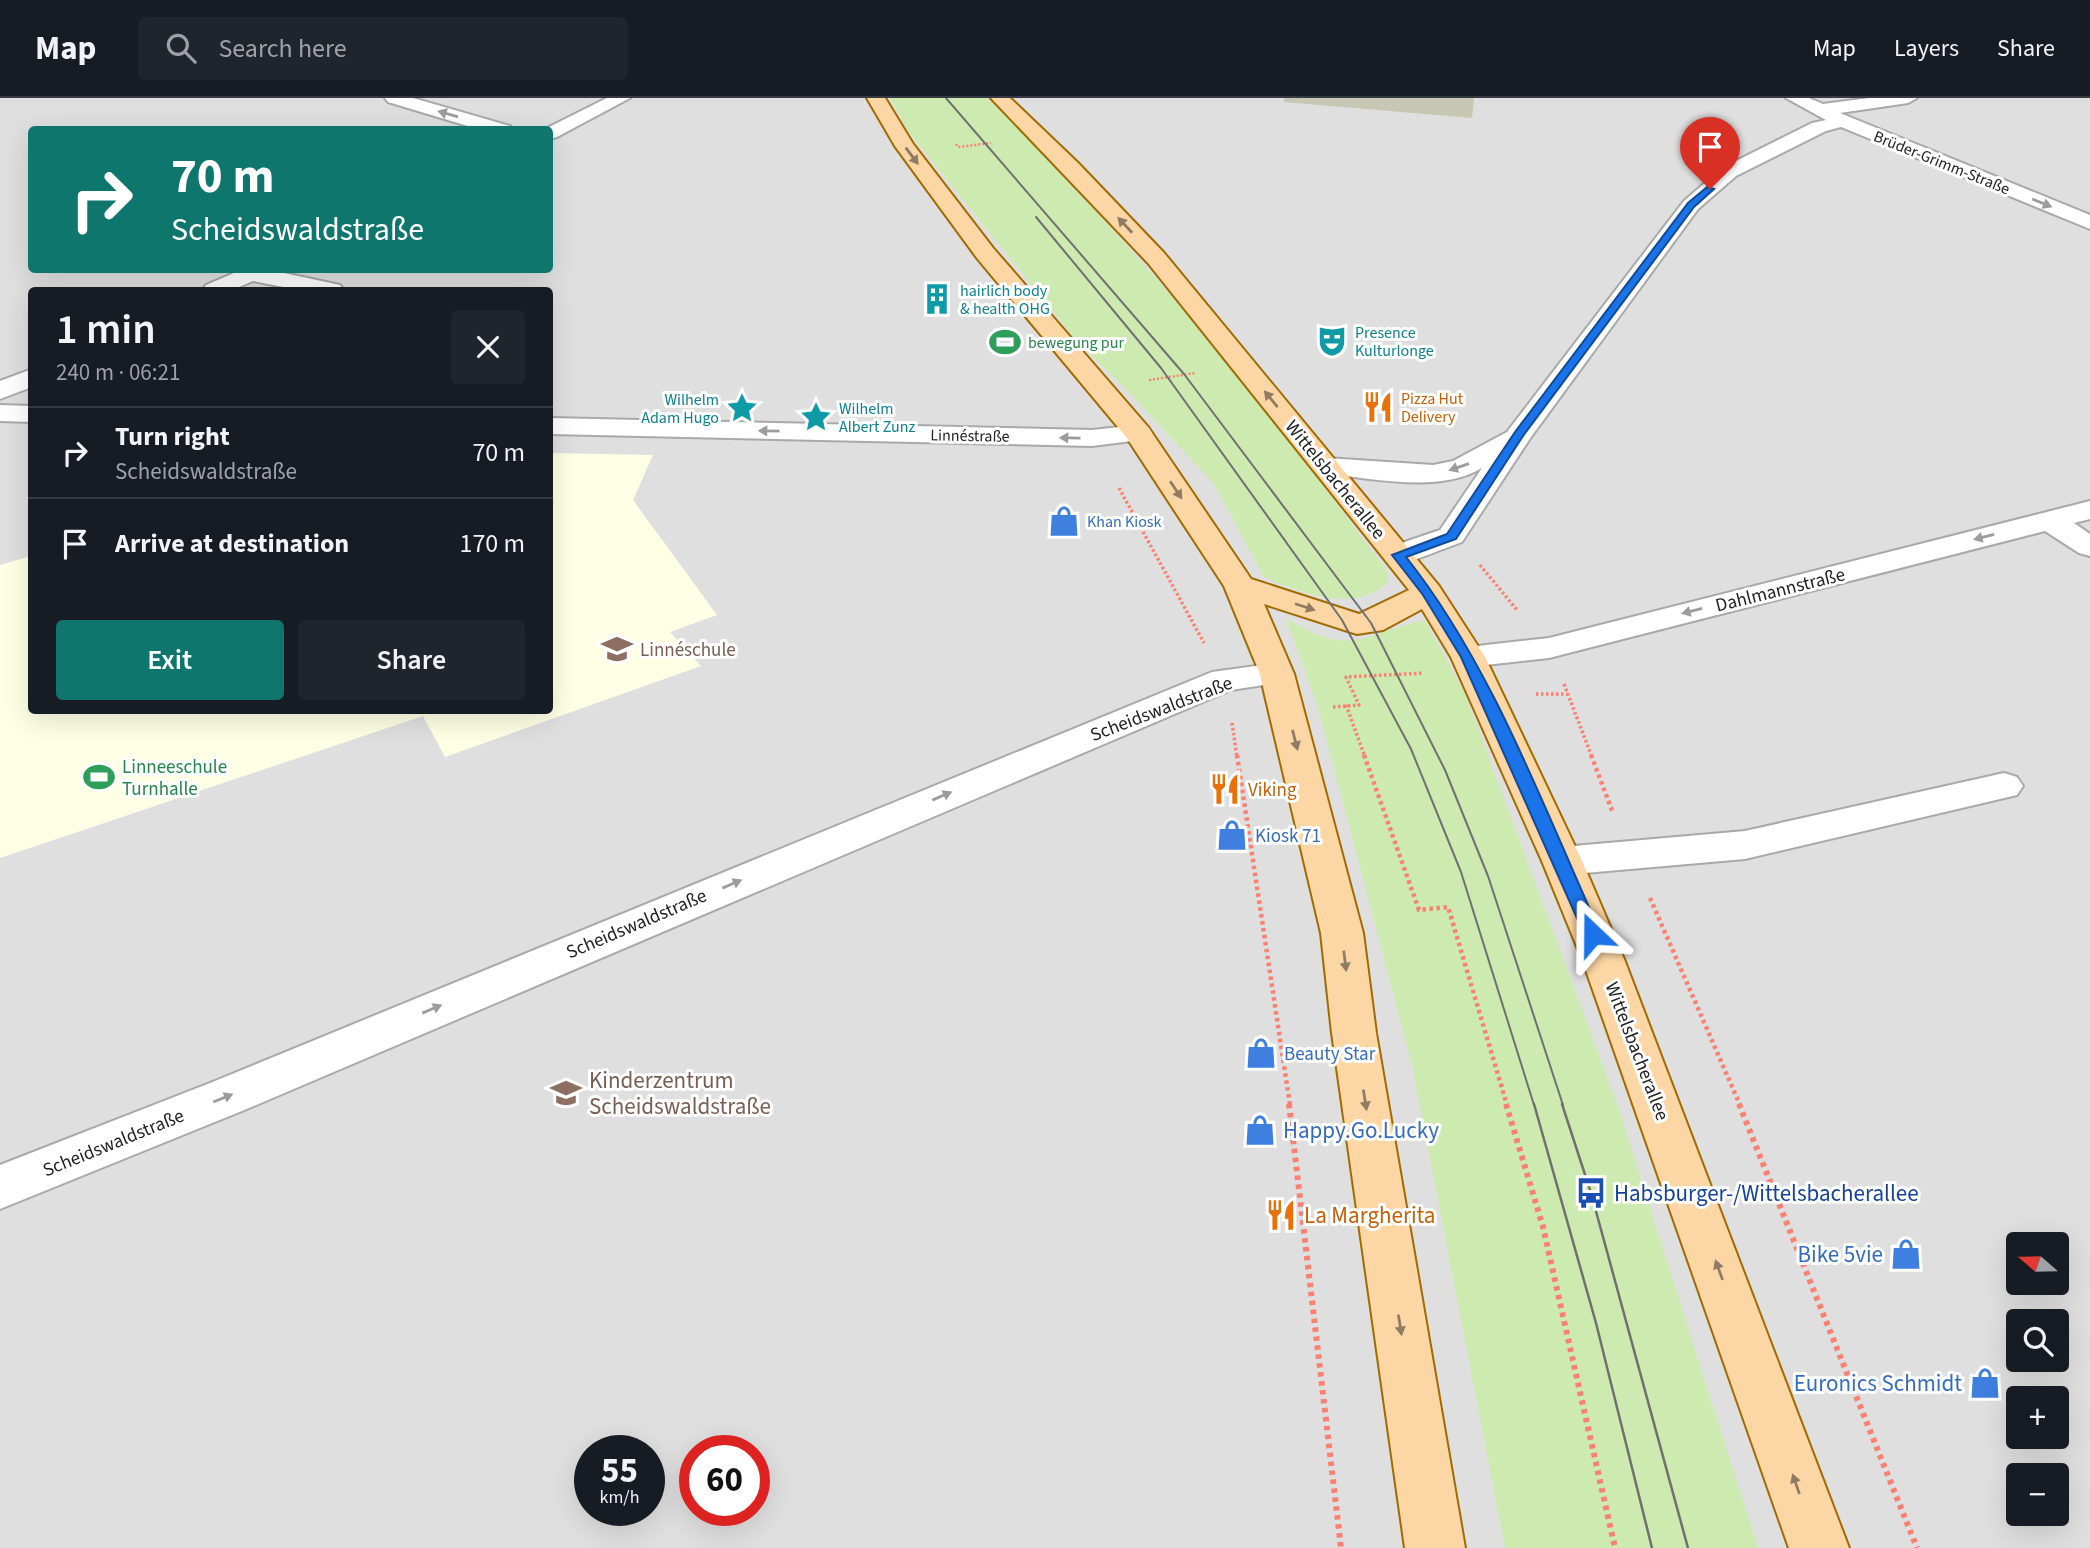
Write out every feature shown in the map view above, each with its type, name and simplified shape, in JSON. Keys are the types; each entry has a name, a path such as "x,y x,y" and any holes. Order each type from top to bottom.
{"main road":[{"path":"876,98 905,146 985,253 1138,433 1240,586 1277,674 1342,933 1354,1033 1435,1548"},
{"name":"Wittelsbacherallee","path":"1000,98 1071,167 1156,258 1428,593 1468,657 1562,861 1646,1072 1819,1548"},
{"path":"1240,586 1357,624 1371,623 1428,593"}],"street":[{"path":"394,98 489,126"},
{"path":"553,132 621,98"},
{"name":"Brüder-Grimm-Straße","path":"1795,98 1843,121 2090,223"},
{"path":"1821,110 1908,98"},
{"path":"1398,555 1451,536 1519,434 1691,205 1729,172 1819,127 1843,121"},
{"path":"221,287 253,273"},
{"path":"259,273 319,287"},
{"path":"0,391 28,379"},
{"path":"0,413 28,414"},
{"name":"Linnéstraße","path":"553,426 1092,438 1138,433"},
{"path":"1326,466 1398,474 1433,474 1462,468 1519,434"},
{"name":"Dahlmannstraße","path":"1468,657 1549,648 2090,510"},
{"path":"2050,521 2090,547"},
{"name":"Scheidswaldstraße","path":"0,1187 226,1097 1224,680 1277,674"},
{"path":"1562,861 1745,845 2004,786"}],"path":[{"path":"950,137 958,147 1002,142"},
{"path":"1156,379 1193,373"},
{"path":"1114,479 1224,680 1299,1167 1341,1548"},
{"path":"1478,564 1524,618"},
{"path":"1327,707 1359,705 1346,677 1413,674"},
{"path":"1561,674 1630,854 1715,1044 1917,1548"},
{"path":"1346,705 1419,910 1448,907 1543,1227 1615,1548"}],"shaded area":[{"path":"0,98 2090,98 2090,1548 0,1548"},
{"path":"1285,98 1474,98 1472,118 1283,102"},
{"name":"Linnéschule","path":"553,453 653,455 633,500 717,615 670,632 701,666 445,757 423,716 0,858 0,565 28,557 28,714 553,714"}],"green space":[{"path":"890,98 987,98 1043,152 1225,356 1388,572 1388,582 1375,592 1344,599 1311,594 1264,577 1214,484 1122,385 1080,345 908,131"},
{"path":"1286,618 1326,638 1342,640 1356,640 1425,620 1466,696 1617,1104 1758,1548 1505,1548 1412,1065 1318,708"}],"tram line":[{"path":"946,98 1184,374 1371,623 1445,770 1488,876 1563,1105"},
{"path":"1036,217 1161,368 1342,620 1411,749 1461,872 1534,1105"},
{"path":"1534,1104 1596,1323 1652,1548"},
{"path":"1562,1104 1591,1193 1688,1548"}],"place":[{"name":"hairlich body & health OHG","path":"937,299"},
{"name":"Presence Kulturlonge","path":"1332,341"},
{"name":"bewegung pur","path":"1005,342"},
{"name":"Pizza Hut Delivery","path":"1378,407"},
{"name":"Wilhelm Adam Hugo","path":"742,408"},
{"name":"Wilhelm Albert Zunz","path":"816,417"},
{"name":"Khan Kiosk","path":"1064,521"},
{"name":"Linnéschule","path":"617,649"},
{"name":"Linneeschule Turnhalle","path":"99,777"},
{"name":"Viking","path":"1225,789"},
{"name":"Kiosk 71","path":"1232,835"},
{"name":"Beauty Star","path":"1261,1053"},
{"name":"Kinderzentrum Scheidswaldstraße","path":"566,1093"},
{"name":"Happy.Go.Lucky","path":"1260,1130"},
{"name":"Habsburger-/Wittelsbacherallee","path":"1591,1193"},
{"name":"La Margherita","path":"1281,1215"},
{"name":"Bike 5vie","path":"1906,1254"},
{"name":"Euronics Schmidt","path":"1985,1383"}],"route":[{"path":"1593,934 1468,657 1428,593 1398,555 1451,536 1519,434 1691,205 1710,189"}]}
